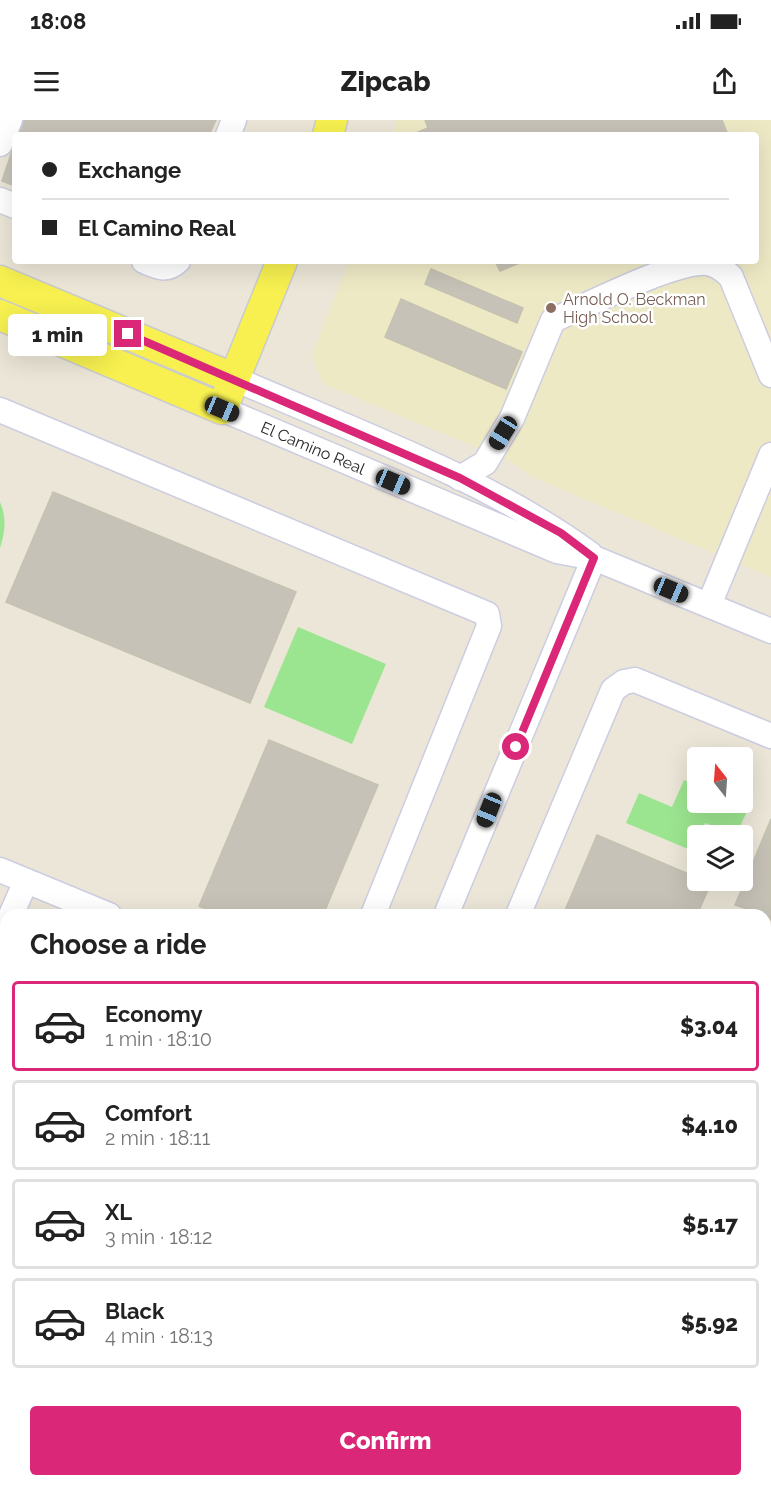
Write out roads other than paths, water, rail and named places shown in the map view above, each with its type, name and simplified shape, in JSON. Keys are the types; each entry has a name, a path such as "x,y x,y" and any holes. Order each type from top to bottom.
{"main road":[{"path":"222,409 281,264"},
{"name":"El Camino Real","path":"0,280 235,379"},
{"name":"El Camino Real","path":"0,315 222,409"}],"street":[{"path":"0,144 10,120"},
{"path":"152,264 162,268 174,264"},
{"path":"460,478 485,463 512,418 553,320 690,264"},
{"path":"711,264 720,266 731,277 771,375"},
{"name":"El Camino Real","path":"235,379 460,478 561,533 594,558"},
{"name":"El Camino Real","path":"222,409 557,551 594,558 771,631"},
{"path":"0,411 487,614 489,626 374,909"},
{"path":"709,605 771,455"},
{"path":"448,909 594,558"},
{"path":"521,909 613,690 624,682 635,680 771,736"},
{"path":"0,870 94,909"},
{"path":"14,909 26,881"}],"place":[{"name":"Arnold O. Beckman High School","path":"551,308"}]}
